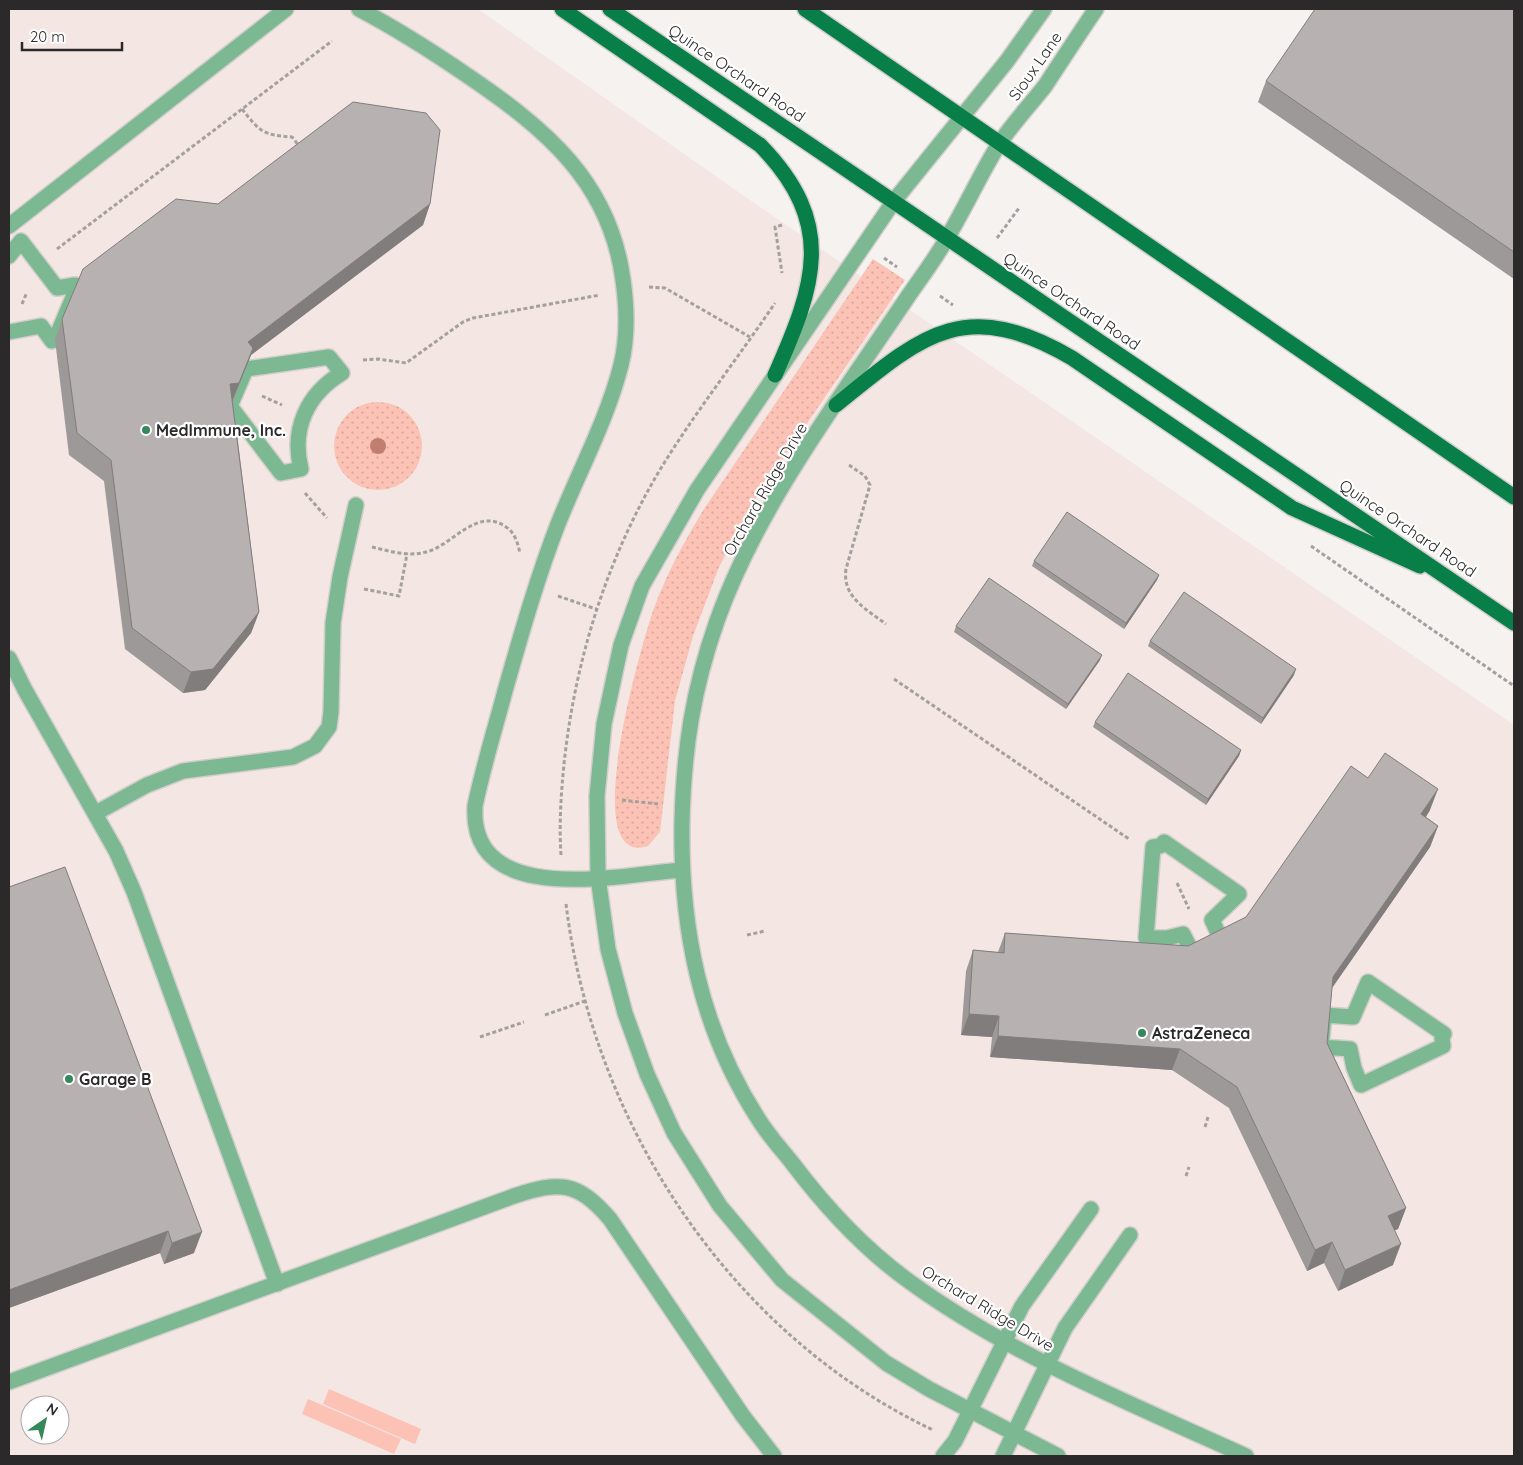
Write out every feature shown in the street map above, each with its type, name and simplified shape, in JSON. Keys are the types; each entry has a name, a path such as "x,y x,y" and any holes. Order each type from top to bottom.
{"main road":[{"path":"562,9 760,145 781,167 797,190 807,220 812,247 812,268 808,294 796,329 775,375"},
{"name":"Quince Orchard Road","path":"610,9 1514,623"},
{"path":"805,9 1514,497"},
{"path":"836,405 904,351 932,335 959,327 988,327 1016,331 1043,341 1072,358 1292,508 1459,584"}],"street":[{"path":"9,226 286,9"},
{"path":"359,9 430,50 536,126 563,151 587,181 602,206 613,232 621,263 627,319 622,363 597,433 541,568 489,749 475,817 480,838 485,848 502,864 512,870 546,880 682,870"},
{"name":"Sioux Lane","path":"962,118 1008,61 1044,9"},
{"name":"Sioux Lane","path":"1000,142 1044,87 1096,9"},
{"path":"962,118 894,201 775,375 697,490 642,586 627,628 604,724 597,796 598,877 608,949 625,1013 647,1074 674,1134 720,1206 782,1280 886,1363 969,1411 1058,1456"},
{"name":"Orchard Ridge Drive","path":"1000,142 948,238 796,466 758,531 718,618 700,673 688,730 683,782 682,870 686,927 701,990 723,1052 759,1120 820,1201 863,1244 910,1282 969,1321 1005,1341 1246,1456"},
{"path":"9,256 21,241 58,288 75,285 78,288 54,340 52,341 41,326 9,332"},
{"path":"329,357 338,368 342,373 325,385 305,411 297,442 301,469 281,472 230,406 247,367 329,357"},
{"path":"96,813 147,785 182,770 294,757 315,746 326,733 330,720 333,623 339,584 356,504"},
{"path":"9,658 25,690 96,813 134,892 277,1284"},
{"path":"1164,842 1239,894 1212,920 1224,946 1196,960 1183,934 1167,938 1146,938 1153,855 1154,846 1160,846 1164,842"},
{"path":"1368,982 1444,1034 1442,1038 1443,1046 1361,1085 1354,1068 1350,1049 1321,1047 1324,1015 1353,1017 1368,982"},
{"path":"9,1382 535,1189 561,1186 575,1190 588,1197 610,1220 743,1416 774,1456"},
{"path":"943,1456 955,1441 1022,1306 1091,1209"},
{"path":"1003,1456 1065,1328 1130,1235"}],"path":[{"path":"19,312 39,264 332,41"},
{"path":"242,109 262,132 292,137 305,154"},
{"path":"997,238 1019,208"},
{"path":"645,288 665,288 750,337"},
{"path":"338,368 366,360 378,359 406,363 464,322 473,318 601,295"},
{"path":"238,387 289,408"},
{"path":"849,465 865,476 870,484 846,569 846,583 856,602 886,624"},
{"path":"294,470 304,492 326,516 327,523"},
{"path":"366,546 407,554 428,552 474,524 489,520 497,522 510,530 519,546 520,555"},
{"path":"339,584 399,596 407,554"},
{"path":"553,594 596,609"},
{"path":"894,679 1153,855 1162,851 1190,912"},
{"path":"616,799 660,804"},
{"path":"747,935 765,931"},
{"path":"545,1015 585,1001"},
{"path":"480,1037 524,1022"},
{"path":"1205,1126 1208,1118"},
{"path":"1186,1176 1189,1167"}],"shaded area":[{"path":"9,9 478,9 744,196 1514,725 1514,1456 9,1456"},
{"path":"873,259 905,280 756,498 719,567 693,636 675,701 660,832 648,846 627,844 617,822 615,788 620,746 628,702 648,627 659,595 677,557 704,509"},
{"path":"378,402 395,405 409,415 419,429 422,446 419,463 409,477 395,487 378,490 361,487 347,477 337,463 334,446 337,429 347,415 361,405"},
{"path":"329,1389 421,1429 415,1444 323,1404"},
{"path":"308,1399 401,1439 394,1454 302,1414"}],"building":[{"path":"1315,9 1514,9 1514,252 1266,81"},
{"name":"MedImmune, Inc.","path":"353,102 426,113 440,130 430,204 248,342 253,348 239,383 230,384 259,612 213,669 191,672 132,628 111,460 77,433 62,319 83,269 176,199 218,204"},
{"path":"1067,512 1159,575 1126,623 1034,561"},
{"path":"989,578 1102,655 1068,704 956,626"},
{"path":"1184,592 1296,669 1263,718 1150,641"},
{"path":"1128,673 1241,750 1208,799 1095,722"},
{"name":"AstraZeneca","path":"1385,753 1438,789 1421,814 1438,826 1333,977 1327,1043 1406,1208 1388,1216 1401,1244 1345,1270 1332,1242 1315,1250 1237,1087 1180,1049 998,1036 999,1016 969,1014 973,950 1004,953 1005,933 1188,946 1246,917 1351,766 1368,778"},
{"name":"Garage B","path":"65,867 202,1232 172,1243 168,1231 9,1290 9,887"}],"place":[{"name":"MedImmune, Inc.","path":"146,430"},
{"name":"AstraZeneca","path":"1142,1033"},
{"name":"Garage B","path":"69,1079"}]}
